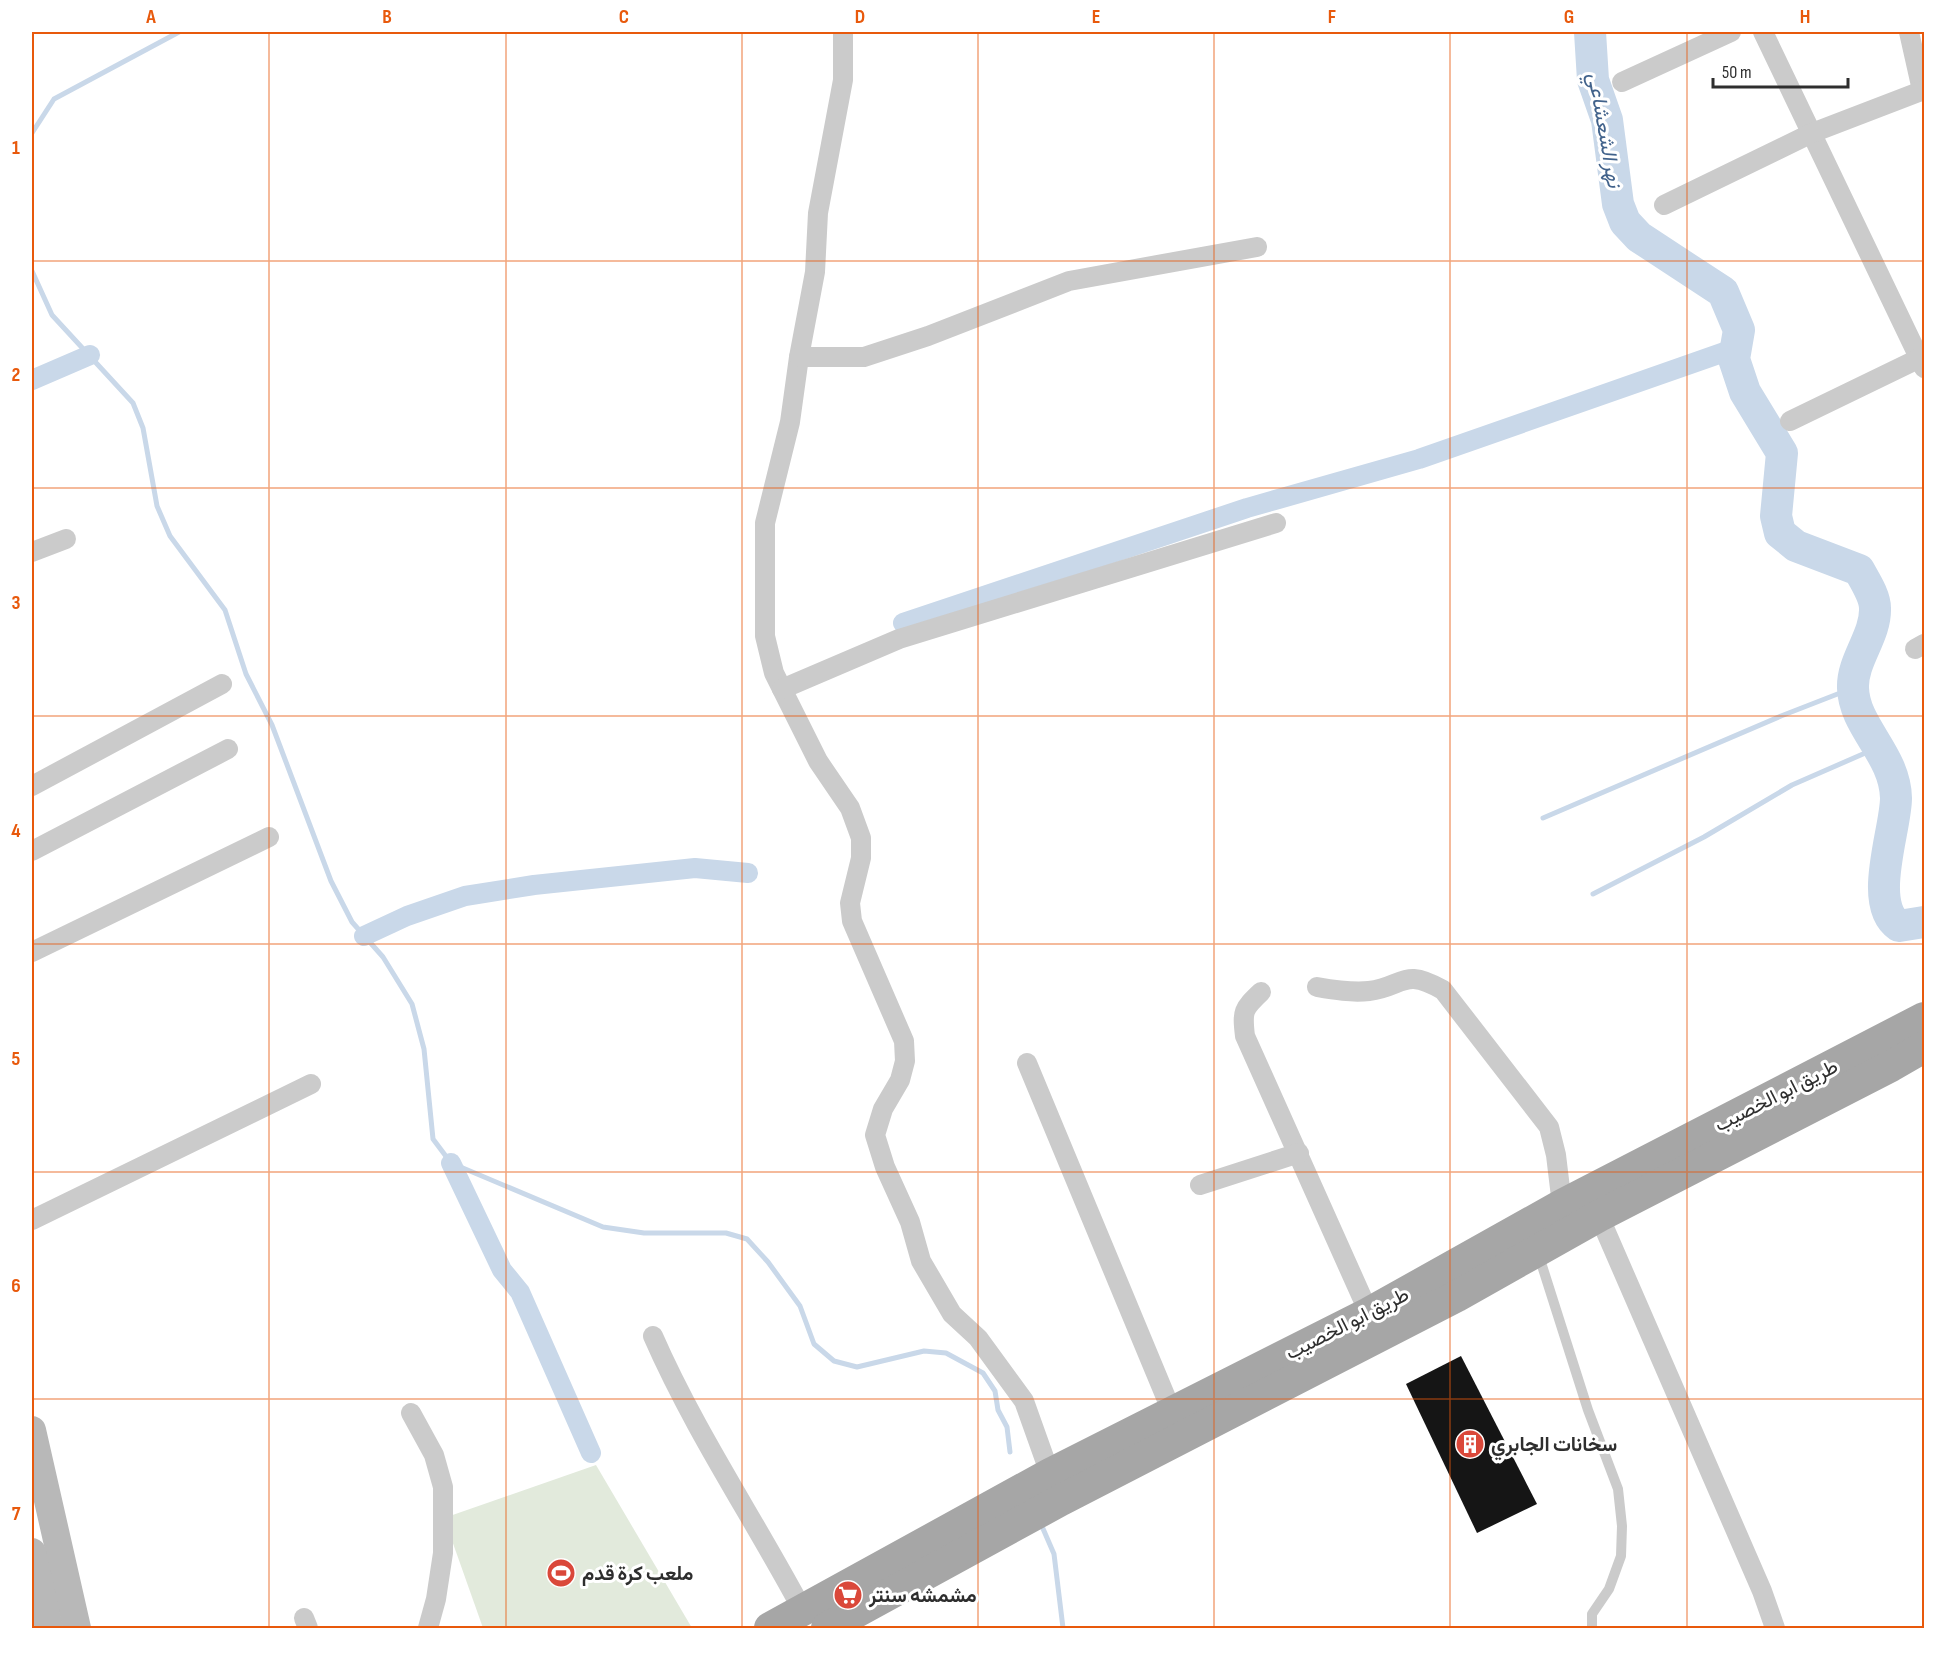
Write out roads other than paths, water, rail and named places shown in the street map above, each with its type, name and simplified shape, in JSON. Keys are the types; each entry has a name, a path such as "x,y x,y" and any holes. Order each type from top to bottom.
{"main road":[{"name":"طريق ابو الخصيب","path":"770,1629 815,1620 1061,1500 1438,1306 1884,1054 1924,1018"},
{"name":"طريق ابو الخصيب","path":"815,1620 1050,1474 1369,1313 1562,1205 1884,1054 1924,1047"},
{"path":"32,1430 77,1629"},
{"path":"32,1552 49,1629"}],"street":[{"path":"843,32 843,80 818,213 815,272 799,357 790,422 765,523 765,636 774,673 818,761 850,808 861,838 861,858 850,903 852,921 904,1041 905,1061 900,1080 883,1108 875,1135 885,1167 910,1222 921,1261 952,1314 978,1338 1024,1401 1050,1474"},
{"path":"1622,82 1731,32"},
{"path":"1763,32 1922,363 1790,421"},
{"path":"1664,205 1812,133 1924,90 1910,32"},
{"path":"799,357 864,357 928,336 1070,282 1257,248"},
{"path":"782,688 898,639 1276,523"},
{"path":"32,552 66,538"},
{"path":"32,786 222,684"},
{"path":"32,851 228,749"},
{"path":"32,952 269,837"},
{"path":"1317,987 1333,990 1370,990 1400,980 1423,979 1443,990 1549,1127 1556,1155 1562,1205"},
{"path":"1261,992 1248,1004 1242,1014 1245,1036 1369,1313"},
{"path":"1027,1063 1172,1412"},
{"path":"32,1220 311,1084"},
{"path":"1200,1185 1299,1153"},
{"path":"1599,1216 1762,1591 1775,1629"},
{"path":"653,1336 680,1397 815,1620"},
{"path":"411,1413 434,1455 443,1487 443,1552 436,1599 428,1629"}],"lane":[{"path":"1537,1251 1588,1410 1618,1489 1622,1526 1620,1556 1609,1589 1592,1614 1592,1629"}],"waterway":[{"path":"32,133 54,99 179,32"},
{"name":"نهر الشعشاعي","path":"1590,32 1593,80 1607,120 1618,204 1625,222 1639,237 1723,292 1739,330 1734,359 1745,392 1782,453 1776,516 1780,533 1796,546 1859,570 1872,594 1875,603 1872,628 1856,668 1853,688 1860,715 1882,754 1894,782 1895,812 1886,866 1885,901 1890,915 1899,926 1924,922"},
{"path":"32,271 52,315 133,403 143,428 157,506 170,536 225,610 246,674 272,725 331,881 352,922 383,957 412,1004 424,1049 433,1139 451,1163 603,1227 644,1233 726,1233 747,1239 768,1262 800,1306 814,1344 834,1361 857,1367 924,1351 946,1353 983,1373 995,1391 998,1410 1007,1427 1010,1452"},
{"path":"903,623 1247,508 1419,459 1736,348"},
{"path":"32,380 90,355"},
{"path":"1543,818 1781,716 1853,688"},
{"path":"1593,894 1704,837 1792,785 1879,747"},
{"path":"364,936 407,916 465,896 534,885 695,868 748,873"},
{"path":"451,1163 502,1270 520,1292 591,1453"},
{"path":"1041,1524 1054,1554 1063,1628"}],"place":[{"name":"سخانات الجابري","path":"1470,1444"},
{"name":"ملعب كرة قدم","path":"561,1573"},
{"name":"مشمشه سنتر","path":"848,1595"}]}
